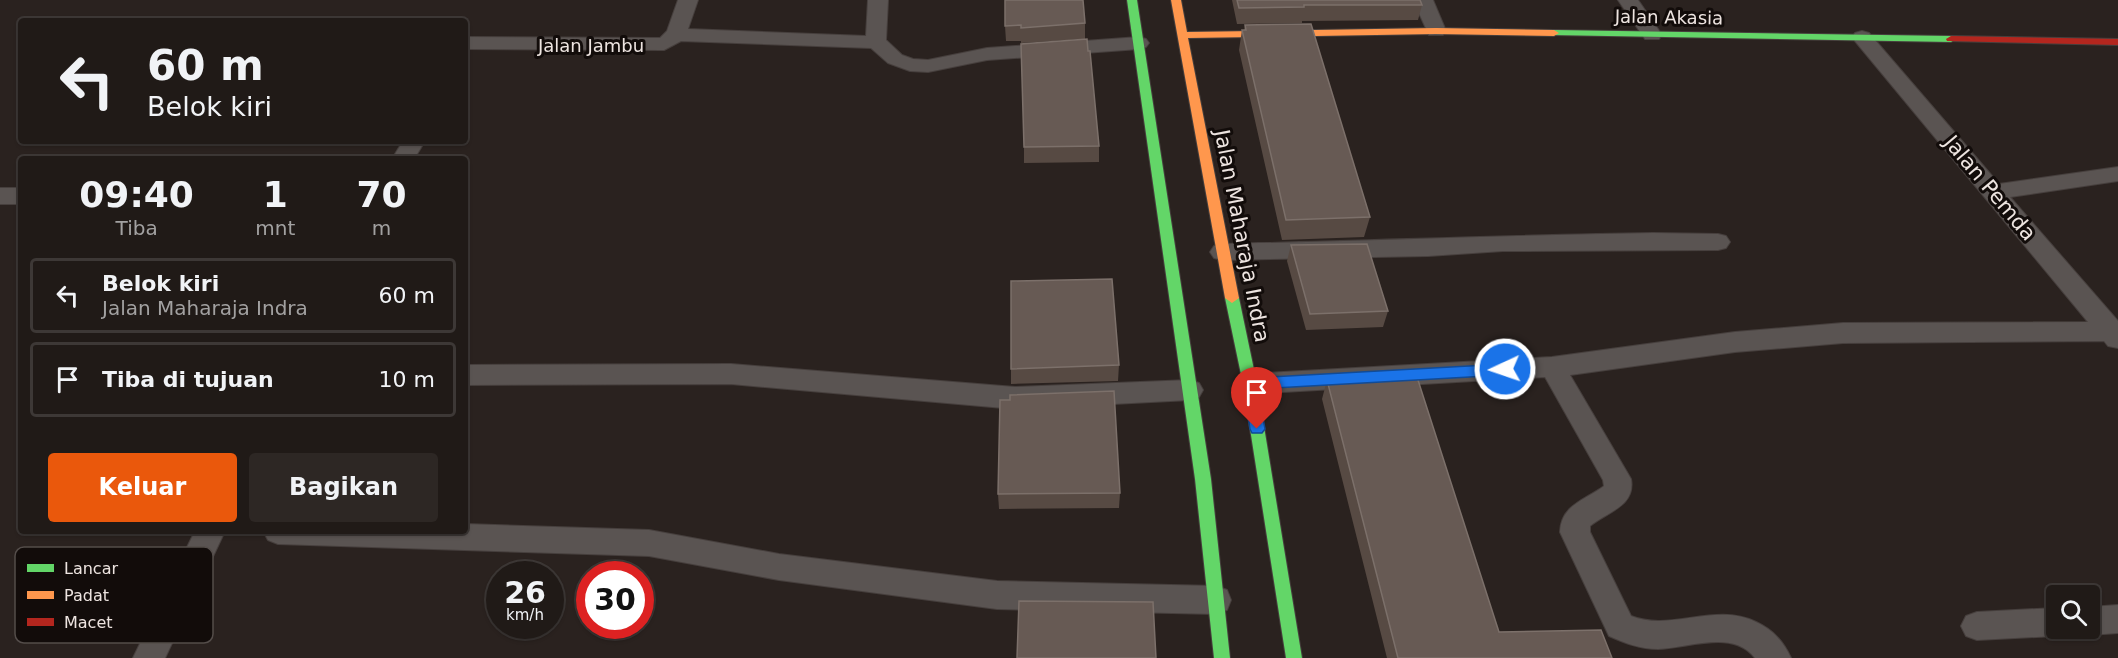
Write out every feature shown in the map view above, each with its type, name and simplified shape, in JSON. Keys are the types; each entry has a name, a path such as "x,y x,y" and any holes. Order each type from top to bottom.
{"main road":[{"path":"1132,0 1203,479 1222,658"},
{"name":"Jalan Maharaja Indra","path":"1176,0 1222,252 1250,384 1294,658"},
{"name":"Jalan Akasia","path":"1183,35 1436,31 2118,42"}],"street":[{"path":"688,0 676,35 875,39 895,59 910,65 928,66 987,54 1139,43"},
{"path":"875,39 878,0"},
{"path":"1423,0 1436,31"},
{"path":"1628,0 1652,34"},
{"name":"Jalan Jambu","path":"468,45 651,45 671,42 676,35"},
{"name":"Jalan Pemda","path":"1862,37 2116,334"},
{"path":"1993,192 2118,174"},
{"path":"0,196 18,196"},
{"path":"1222,252 1428,249 1503,243 1718,242"},
{"path":"1250,384 1552,367 1735,342 1843,333 2116,334"},
{"path":"1552,367 1617,479 1619,490 1612,498 1586,510 1575,521 1575,532 1620,626 1627,631 1648,633 1730,628 1748,631 1769,646 1775,658"},
{"path":"468,375 731,374 1015,398 1190,390"},
{"path":"371,534 649,543 779,567 997,595 1216,600"},
{"path":"2100,621 2118,620"},
{"path":"1977,626 2046,623"},
{"path":"149,658 156,643"}],"building":[{"path":"1005,0 1083,0 1085,23 1021,28 1021,25 1005,26"},
{"path":"1237,0 1420,0 1422,5 1304,5 1304,7 1239,8"},
{"path":"1311,24 1370,217 1286,220 1242,30 1246,30 1245,25"},
{"path":"1087,39 1099,146 1024,147 1021,44"},
{"path":"1367,244 1388,311 1310,314 1291,245"},
{"path":"1112,279 1119,365 1011,369 1011,281"},
{"path":"1417,377 1499,632 1601,630 1612,658 1398,658 1327,380"},
{"path":"1114,391 1120,493 998,494 1000,400 1010,400 1010,395"},
{"path":"1019,601 1153,602 1156,658 1017,658"}],"traffic: fast":[{"path":"1132,0 1203,479 1222,658"},
{"path":"1554,33 1951,39"},
{"path":"1232,298 1250,384 1294,658"}],"traffic: slow":[{"path":"1176,0 1232,298"},
{"path":"1183,35 1436,31 1554,33"}],"traffic: jam":[{"path":"1951,39 2118,42"}],"route":[{"path":"1257,429 1250,384 1505,369"}]}
